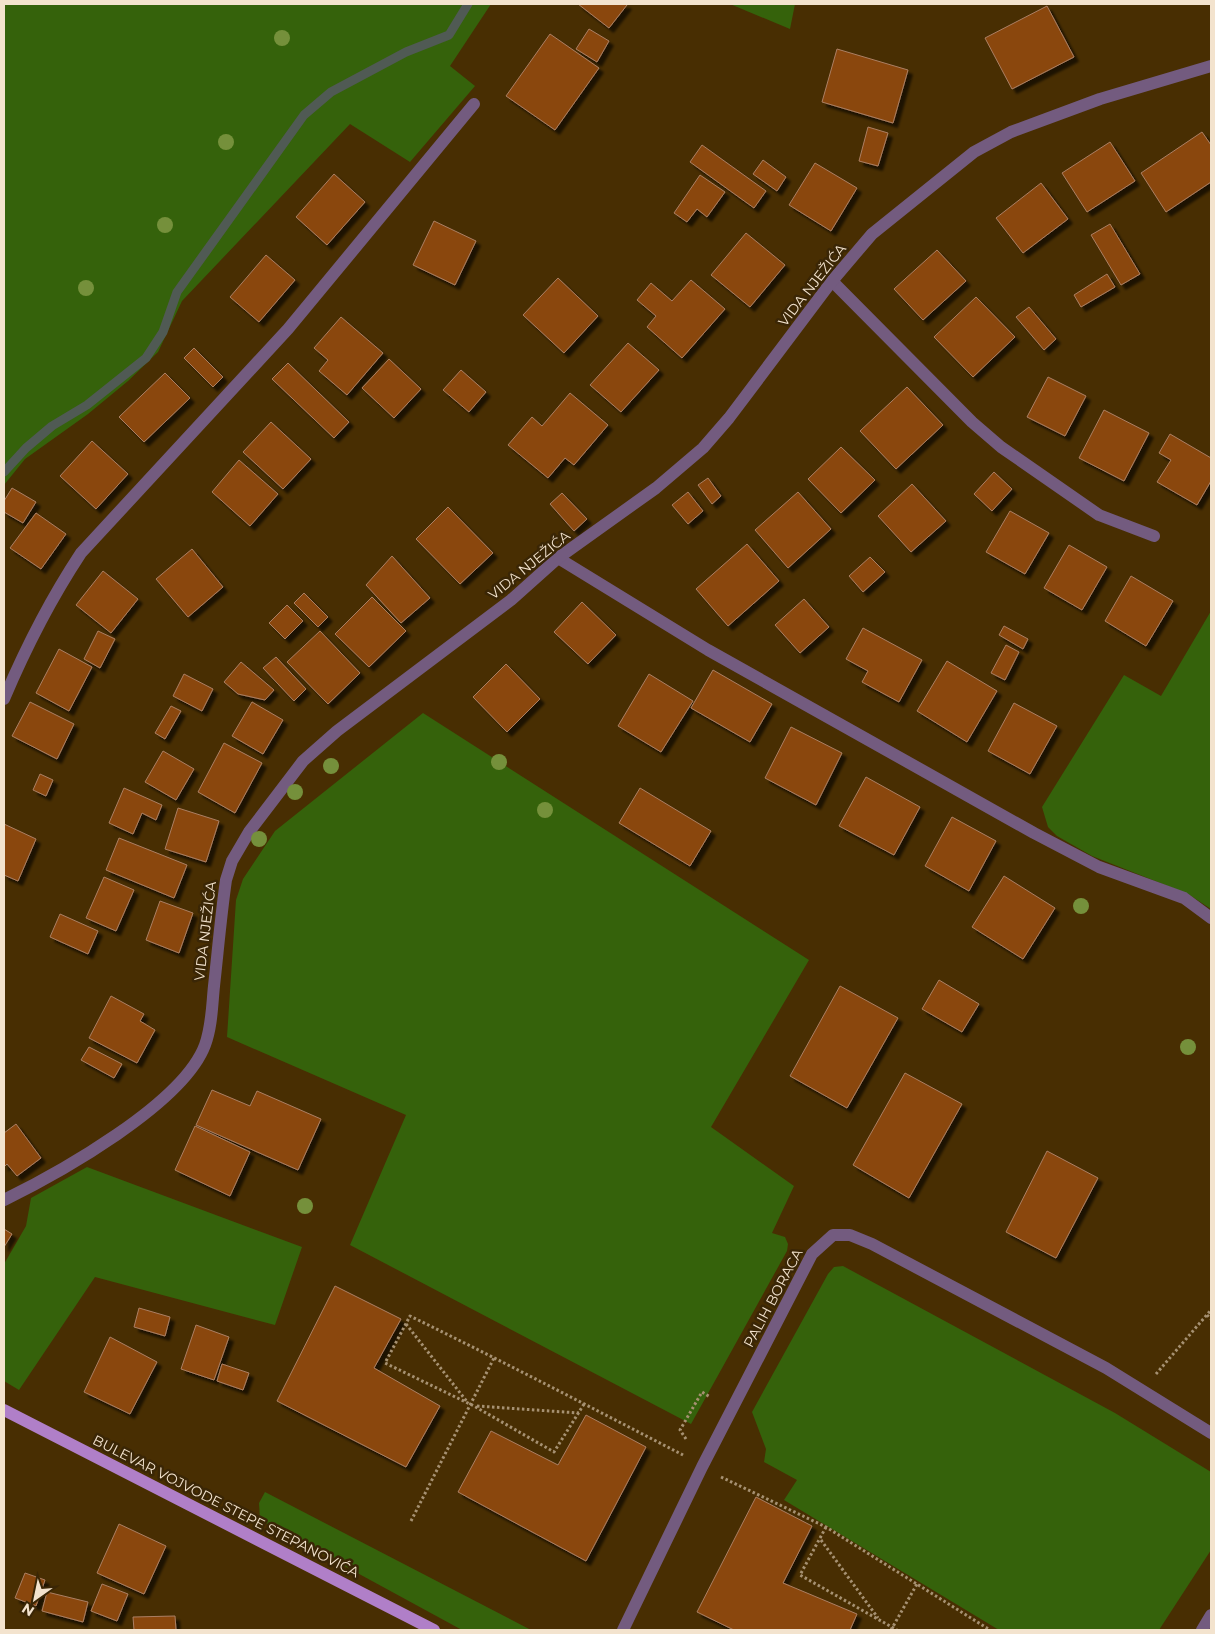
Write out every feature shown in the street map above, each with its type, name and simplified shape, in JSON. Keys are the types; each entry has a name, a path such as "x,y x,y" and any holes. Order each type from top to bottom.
{"main road":[{"name":"BULEVAR VOJVODE STEPE STEPANOVIĆA","path":"4,1410 434,1630"}],"street":[{"name":"VIDA NJEŽIĆA","path":"4,1200 46,1179 138,1118 178,1085 195,1063 209,1030 224,894 232,861 249,832 303,761 337,731 511,600 558,558 656,488 703,448 729,418 832,281 872,234 974,152 1011,132 1055,115 1211,66"},
{"path":"4,699 32,635 54,593 81,553 288,329 474,104"},
{"path":"832,281 972,422 1001,447 1099,515 1154,536"},
{"path":"558,558 708,650 1034,833 1099,867 1184,898 1211,918"},
{"name":"PALIH BORACA","path":"623,1630 812,1254 834,1235 850,1235 872,1244 1106,1368 1211,1433"},
{"path":"1202,1630 1211,1615"}],"path":[{"path":"1142,1390 1211,1310"},
{"path":"1206,1315 1211,1319"},
{"path":"584,1404 554,1452 471,1405 385,1363 410,1316 494,1358 584,1404 684,1456"},
{"path":"406,1324 471,1405 579,1413"},
{"path":"411,1521 494,1358"},
{"path":"686,1439 680,1430 702,1392 710,1397"},
{"path":"719,1476 826,1528 990,1630"},
{"path":"826,1528 800,1575 894,1629 917,1584"},
{"path":"820,1540 879,1621"}],"green space":[{"path":"4,4 491,4 450,66 475,86 410,162 350,124 182,301 158,352 128,381 88,414 25,459 4,485"},
{"path":"730,4 795,4 790,29"},
{"path":"1211,611 1211,909 1188,894 1092,856 1057,836 1048,827 1042,807 1124,675 1161,696"},
{"path":"423,713 809,960 711,1127 794,1186 772,1233 785,1237 788,1244 787,1251 691,1424 350,1245 406,1115 227,1037 236,900 243,879 275,831"},
{"path":"87,1167 302,1247 275,1325 95,1277 19,1390 4,1381 4,1264 26,1226 31,1198"},
{"path":"843,1266 1115,1413 1211,1472 1211,1550 1159,1630 999,1630 784,1500 797,1480 764,1462 766,1449 752,1412 828,1274 834,1267"},
{"path":"265,1492 531,1630 462,1630 260,1520 259,1503"}],"building":[{"path":"578,4 625,4 627,5 609,28"},
{"path":"1047,6 1074,57 1012,89 985,38"},
{"path":"589,29 609,41 597,62 576,49"},
{"path":"550,34 599,68 555,130 506,96"},
{"path":"837,49 908,70 893,123 822,102"},
{"path":"868,127 888,133 878,166 859,161"},
{"path":"1202,132 1211,145 1211,182 1166,212 1141,173"},
{"path":"1110,142 1135,181 1087,212 1062,173"},
{"path":"702,145 766,191 754,208 690,162"},
{"path":"763,160 786,177 777,191 753,174"},
{"path":"815,163 857,188 831,231 789,205"},
{"path":"334,174 365,202 327,245 296,217"},
{"path":"700,175 725,192 707,217 697,209 687,222 674,213"},
{"path":"1041,183 1068,219 1023,253 996,218"},
{"path":"434,221 476,241 455,285 413,265"},
{"path":"1110,224 1140,274 1121,285 1091,235"},
{"path":"746,233 785,265 750,307 711,275"},
{"path":"937,250 966,281 923,320 894,289"},
{"path":"266,255 295,280 259,322 230,297"},
{"path":"1107,274 1115,287 1081,307 1074,295"},
{"path":"558,278 598,316 564,353 523,315"},
{"path":"691,280 725,309 682,358 647,327 656,316 637,300 651,283 672,301"},
{"path":"976,297 1015,337 973,377 934,337"},
{"path":"1029,307 1056,339 1044,350 1016,317"},
{"path":"341,317 383,353 347,395 319,371 328,360 314,348"},
{"path":"628,343 659,370 621,412 590,385"},
{"path":"194,348 223,377 213,387 184,358"},
{"path":"389,359 421,389 394,418 362,388"},
{"path":"288,363 349,422 334,438 272,379"},
{"path":"461,370 486,392 469,412 443,390"},
{"path":"165,373 190,398 144,442 119,417"},
{"path":"1048,377 1086,396 1065,436 1027,417"},
{"path":"907,387 943,425 896,469 860,431"},
{"path":"570,393 608,425 574,465 565,458 548,478 508,445 532,417 542,426"},
{"path":"1104,410 1149,433 1124,481 1079,458"},
{"path":"271,422 311,459 283,489 243,452"},
{"path":"1170,434 1211,458 1211,481 1197,505 1157,482 1171,460 1159,453"},
{"path":"92,441 128,474 96,509 60,476"},
{"path":"841,447 875,480 841,513 808,479"},
{"path":"239,460 278,494 250,526 212,492"},
{"path":"994,472 1012,489 992,511 974,494"},
{"path":"708,478 721,496 712,504 698,485"},
{"path":"912,484 946,521 911,552 878,516"},
{"path":"12,488 36,502 23,523 4,512 4,501"},
{"path":"688,492 703,511 688,524 672,505"},
{"path":"798,492 831,529 788,568 755,530"},
{"path":"562,493 587,519 574,531 550,504"},
{"path":"448,507 493,553 460,584 416,539"},
{"path":"1010,511 1049,533 1025,574 986,552"},
{"path":"36,513 66,534 41,569 10,548"},
{"path":"747,544 779,581 728,626 696,589"},
{"path":"1069,545 1107,567 1082,610 1044,588"},
{"path":"192,549 223,587 188,617 156,579"},
{"path":"392,556 430,598 401,623 366,585"},
{"path":"870,557 885,572 863,592 849,576"},
{"path":"103,571 138,599 111,633 76,605"},
{"path":"1131,576 1173,601 1146,646 1105,621"},
{"path":"304,593 328,617 318,627 294,603"},
{"path":"372,597 406,631 369,667 335,634"},
{"path":"804,599 829,627 800,653 775,625"},
{"path":"582,602 616,635 588,664 554,632"},
{"path":"287,605 303,621 285,639 269,623"},
{"path":"1004,626 1028,639 1023,649 999,635"},
{"path":"863,628 922,660 899,702 862,682 868,671 846,659"},
{"path":"98,631 115,639 100,668 84,659"},
{"path":"320,631 360,673 328,704 287,662"},
{"path":"1006,645 1019,652 1005,680 991,673"},
{"path":"59,649 92,667 69,711 36,693"},
{"path":"276,657 306,689 294,701 263,668"},
{"path":"947,661 997,691 967,742 917,711"},
{"path":"241,662 274,690 265,700 238,694 224,682"},
{"path":"506,664 540,699 507,732 473,697"},
{"path":"713,670 772,704 750,742 691,708"},
{"path":"184,674 213,689 202,711 173,696"},
{"path":"649,674 693,701 661,752 618,726"},
{"path":"30,702 74,724 57,759 12,736"},
{"path":"252,702 283,720 263,754 232,736"},
{"path":"1014,703 1057,726 1030,774 988,751"},
{"path":"171,706 181,711 165,739 155,733"},
{"path":"791,727 842,753 816,805 765,778"},
{"path":"224,743 262,763 235,813 198,792"},
{"path":"163,751 194,769 176,800 145,782"},
{"path":"40,774 53,780 46,796 33,790"},
{"path":"866,777 920,807 894,855 839,826"},
{"path":"124,788 162,805 156,820 142,813 133,834 109,823"},
{"path":"640,788 711,831 690,866 619,823"},
{"path":"178,808 219,821 206,862 165,849"},
{"path":"952,817 996,841 969,891 925,866"},
{"path":"4,824 36,839 18,881 4,875"},
{"path":"119,838 187,865 174,898 106,870"},
{"path":"1004,876 1055,908 1023,959 972,927"},
{"path":"104,877 134,890 116,931 86,918"},
{"path":"160,901 193,913 179,953 146,940"},
{"path":"60,914 98,931 88,954 50,937"},
{"path":"939,980 979,1004 962,1032 922,1009"},
{"path":"840,986 898,1018 847,1108 790,1076"},
{"path":"111,996 144,1014 140,1021 155,1030 137,1063 89,1038"},
{"path":"89,1047 122,1064 114,1078 81,1060"},
{"path":"905,1073 962,1104 909,1198 853,1165"},
{"path":"212,1090 250,1106 257,1091 321,1119 298,1170 196,1125"},
{"path":"16,1124 41,1158 17,1176 7,1164 4,1167 4,1133"},
{"path":"195,1126 250,1152 230,1196 175,1170"},
{"path":"1047,1151 1098,1178 1056,1258 1006,1232"},
{"path":"4,1229 12,1234 4,1247"},
{"path":"335,1286 401,1319 374,1368 440,1406 406,1467 277,1401"},
{"path":"139,1308 170,1317 165,1336 134,1327"},
{"path":"196,1325 229,1337 214,1380 181,1369"},
{"path":"110,1337 157,1362 130,1414 84,1392"},
{"path":"222,1364 249,1373 243,1390 217,1381"},
{"path":"586,1415 646,1447 586,1561 458,1492 491,1431 558,1465"},
{"path":"756,1497 812,1526 783,1583 857,1614 850,1630 734,1630 697,1612"},
{"path":"119,1524 166,1546 144,1594 97,1573"},
{"path":"25,1573 45,1580 36,1606 15,1598"},
{"path":"102,1584 128,1594 117,1621 91,1611"},
{"path":"47,1592 88,1602 83,1622 42,1611"},
{"path":"175,1616 176,1630 134,1630 133,1617"}],"waterway":[{"path":"4,472 26,448 52,426 87,405 146,358 163,332 177,292 304,115 331,92 406,52 449,35 468,4"}]}
